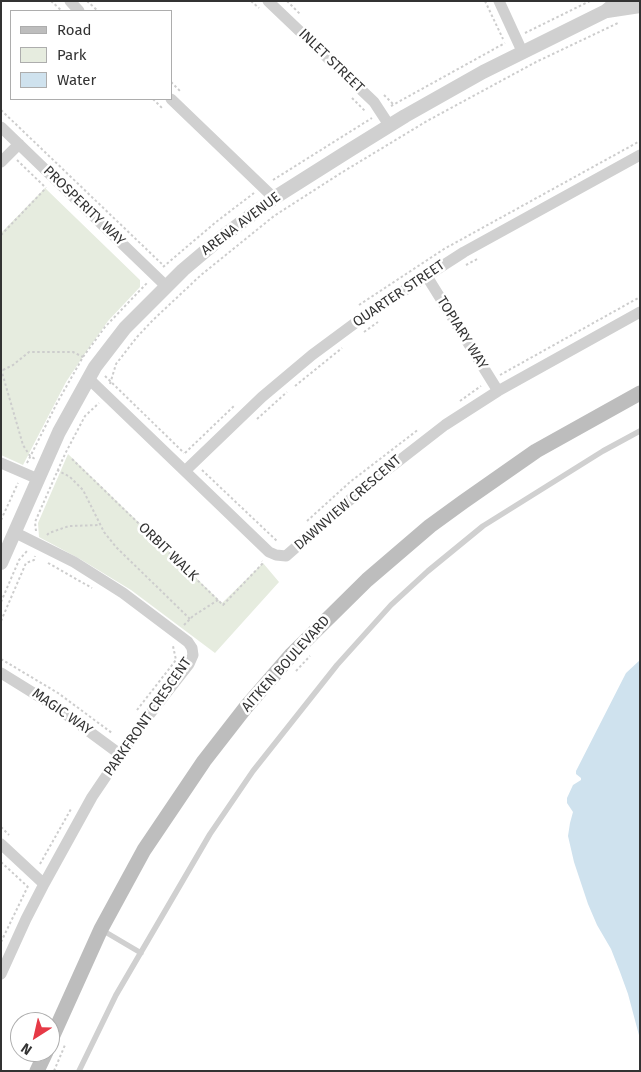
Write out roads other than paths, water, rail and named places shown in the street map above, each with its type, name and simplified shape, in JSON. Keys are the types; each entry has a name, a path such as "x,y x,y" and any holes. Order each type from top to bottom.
{"main road":[{"name":"AITKEN BOULEVARD","path":"60,1019 100,929 144,850 200,767 258,692 333,612 415,539 494,479 536,451 640,393"}],"street":[{"path":"70,1 79,10"},
{"name":"INLET STREET","path":"268,1 374,102 389,125"},
{"path":"499,1 522,51"},
{"name":"ARENA AVENUE","path":"1,563 59,432 92,373 125,328 166,286 222,237 274,198 389,125 522,51 606,11 618,1"},
{"path":"636,1 640,5"},
{"name":"ARENA AVENUE","path":"606,11 640,5"},
{"path":"171,100 274,198"},
{"name":"PROSPERITY WAY","path":"1,127 166,286"},
{"path":"1,162 19,144"},
{"name":"QUARTER STREET","path":"185,471 238,419 286,377 366,314 426,275 494,235 640,155"},
{"name":"TOPIARY WAY","path":"426,275 498,391"},
{"name":"DAWNVIEW CRESCENT","path":"92,373 105,394 269,552 286,556 384,471 445,425 498,391 640,312"},
{"path":"1,462 38,479"},
{"name":"PARKFRONT CRESCENT","path":"1,974 44,884 92,798 147,717 192,658 193,652 190,644 178,633 106,582 74,562 14,532"},
{"name":"MAGIC WAY","path":"1,673 56,707 121,755"},
{"path":"1,844 44,884"}],"lane":[{"path":"79,1071 116,995 210,834 253,771 337,665 391,605 428,571 483,526 603,451 640,431"},
{"path":"100,929 141,953"}],"water":[{"path":"640,660 640,1039 620,972 611,949 597,925 588,904 574,862 568,836 573,812 567,803 567,798 573,785 581,780 576,771 626,673"}]}
